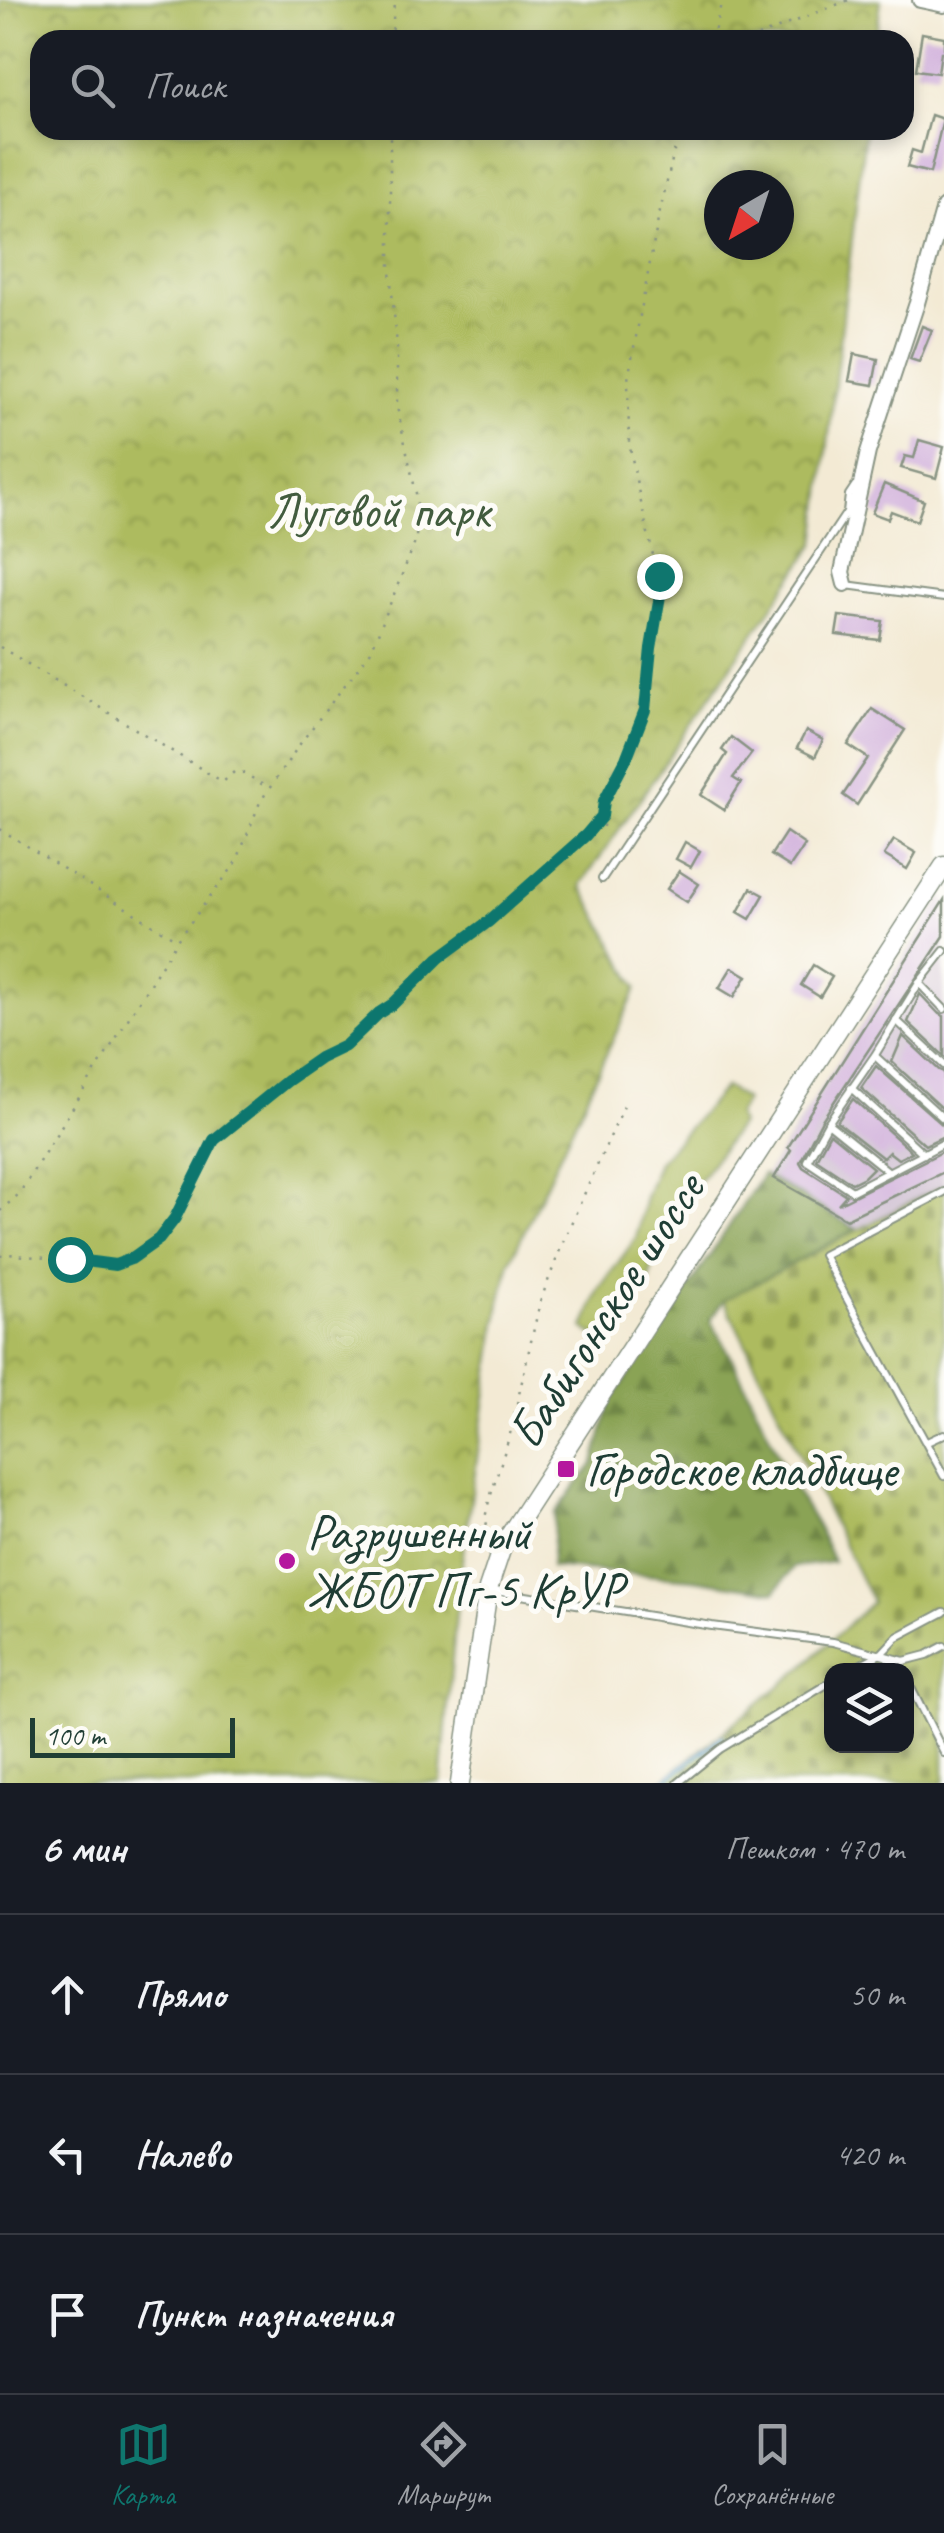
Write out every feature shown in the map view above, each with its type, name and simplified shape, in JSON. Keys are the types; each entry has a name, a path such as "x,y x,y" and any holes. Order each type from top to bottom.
{"street":[{"path":"920,0 944,5"},
{"path":"845,584 842,572 868,452 944,207"},
{"name":"Бабигонское шоссе","path":"460,1783 488,1590 502,1547 944,866"}],"lane":[{"path":"602,879 846,512 849,495 863,475"},
{"path":"845,584 944,598"},
{"path":"943,955 918,983 807,1161 852,1191 944,1143"},
{"path":"918,983 944,1009"},
{"path":"896,1020 944,1065"},
{"path":"874,1056 944,1119"},
{"path":"852,1088 924,1154"},
{"path":"828,1123 889,1172"},
{"path":"944,1192 823,1255 944,1476"},
{"path":"927,1442 944,1434"},
{"path":"488,1590 832,1642 904,1661 944,1646"},
{"path":"864,1663 882,1654 897,1637 944,1612"},
{"path":"882,1654 894,1663"},
{"path":"678,1783 720,1748 824,1686"},
{"path":"914,1694 944,1752"}],"path":[{"path":"392,30 394,0"},
{"path":"714,30 722,0"},
{"path":"773,30 849,0"},
{"path":"0,1211 18,1194 177,940 236,862 260,802 371,650 416,540 417,498 397,406 397,345 390,271 390,140"},
{"path":"603,827 604,801 645,710 661,590 629,442 628,379 677,140"},
{"path":"0,647 223,782 234,772 244,773 269,789"},
{"path":"0,1256 115,1265 159,1239 175,1218 214,1140 287,1081 345,1046 439,958 488,922 586,835 602,816"},
{"path":"0,829 177,940"},
{"path":"502,1547 486,1525 488,1501 510,1434 540,1302 624,1106"}],"shaded area":[{"path":"944,895 944,1185 856,1229 764,1177"}],"green space":[{"name":"Луговой парк","path":"0,0 881,0 877,30 30,30 30,140 864,140 816,543 581,885 637,988 510,1262 500,1302 459,1581 441,1783 0,1783"},
{"path":"725,1087 745,1100 737,1115 740,1124 654,1251 650,1280 628,1296 601,1340 584,1328 599,1289 636,1238 658,1162"},
{"path":"763,1174 856,1229 724,1300 710,1320 833,1562 794,1567 775,1592 694,1579 551,1567 555,1513 594,1463 611,1400"},
{"path":"944,1185 944,1783 660,1783 801,1669 872,1602 724,1300"}],"building":[{"path":"922,33 944,37 938,73 916,70"},
{"path":"931,115 943,119 930,173 907,167 912,150 921,153"},
{"path":"922,326 932,330 919,362 910,359"},
{"path":"854,354 878,359 873,385 849,381"},
{"path":"919,440 944,447 936,478 901,468 905,456 914,458"},
{"path":"884,484 924,501 917,521 891,511 888,519 872,513"},
{"path":"839,616 883,621 880,640 836,635"},
{"path":"872,709 905,730 857,805 843,795 868,758 848,745"},
{"path":"806,731 823,740 815,757 797,748"},
{"path":"731,737 752,753 733,778 741,783 724,810 701,795 727,754 722,750"},
{"path":"786,832 805,845 790,867 771,855"},
{"path":"894,840 916,853 907,869 884,855"},
{"path":"685,842 700,851 691,867 676,859"},
{"path":"679,871 699,884 687,902 667,889"},
{"path":"751,888 764,895 750,919 738,912"},
{"path":"944,900 944,936 822,1120 800,1162 846,1195 838,1204 944,1151 944,1172 846,1219 774,1178 791,1150 788,1147"},
{"path":"813,965 832,977 820,997 801,985"},
{"path":"732,967 747,976 734,997 719,988"},
{"path":"920,994 944,1016 944,1056 908,1022"},
{"path":"903,1036 944,1072 944,1110 892,1062"},
{"path":"876,1066 944,1126 944,1136 925,1145 861,1088"},
{"path":"853,1099 912,1152 898,1159 889,1152 883,1158 837,1122"},
{"path":"830,1133 873,1168 864,1177 852,1183 816,1159"}],"waterway":[{"path":"662,1783 722,1737"}],"place":[{"name":"Городское кладбище","path":"566,1469"},
{"name":"Разрушенный ЖБОТ Пг-5 КрУР","path":"287,1561"}],"route":[{"path":"70,1259 115,1265 159,1239 175,1218 214,1140 287,1081 345,1046 439,958 488,922 586,835 602,816 604,801 645,710 661,590 659,576"}]}
